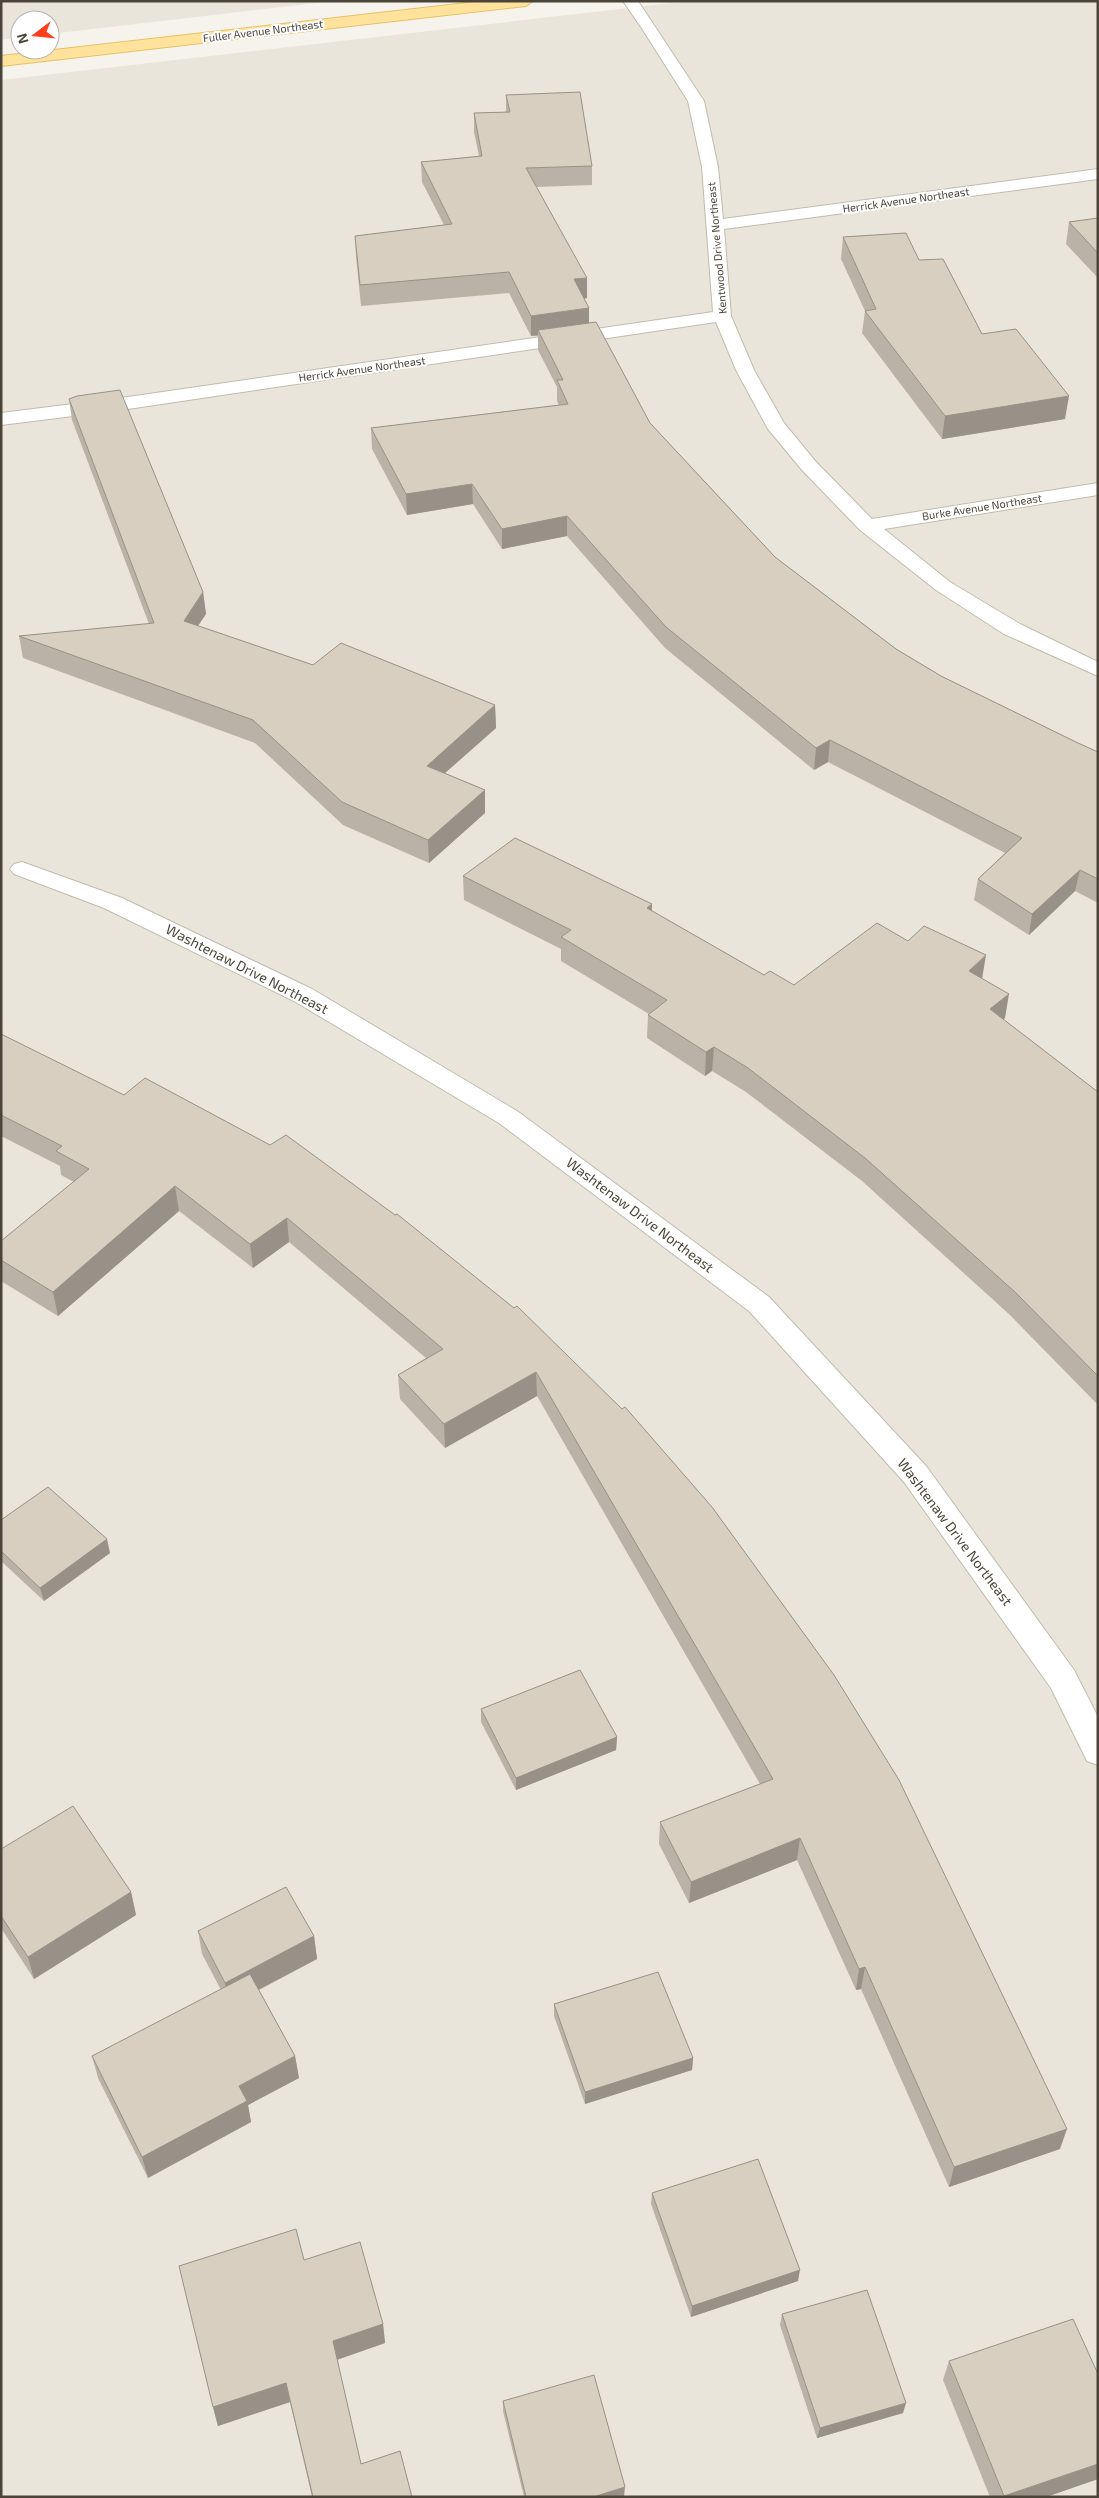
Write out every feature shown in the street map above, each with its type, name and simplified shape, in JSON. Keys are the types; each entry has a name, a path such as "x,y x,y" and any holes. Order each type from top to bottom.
{"main road":[{"name":"Fuller Avenue Northeast","path":"1,62 526,1"}],"street":[{"name":"Kentwood Drive Northeast","path":"630,1 648,25 696,101 710,168 722,316 745,370 775,425 809,466 867,526 944,586 1012,629 1098,670"},
{"name":"Herrick Avenue Northeast","path":"715,225 1098,174"},
{"name":"Herrick Avenue Northeast","path":"1,419 121,404 722,316"},
{"name":"Burke Avenue Northeast","path":"867,526 1098,489"},
{"name":"Washtenaw Drive Northeast","path":"22,869 113,903 312,1000 508,1116 759,1304 915,1474 1063,1679 1098,1750"}],"shaded area":[{"path":"1,1 333,1 60,33 60,10 10,10 10,39 1,40"},
{"path":"690,1 1098,1 1098,2497 1,2497 1,80"}],"building":[{"path":"580,92 592,166 526,168 587,278 574,279 589,308 531,316 509,272 360,285 355,236 452,224 421,162 482,156 474,113 510,112 506,95"},
{"path":"1098,218 1098,253 1069,222"},
{"path":"906,233 919,260 943,259 982,334 1016,329 1069,396 945,416 865,311 876,309 843,237"},
{"path":"596,322 650,423 775,557 896,649 941,676 1098,752 1098,879 1080,870 1032,914 978,879 1022,838 830,740 816,748 666,627 567,516 502,529 472,484 406,494 371,428 568,404 557,380 563,380 538,330"},
{"path":"120,390 203,592 184,621 313,665 341,643 495,705 427,766 485,790 428,840 342,802 253,720 19,636 154,623 69,399 77,396"},
{"path":"515,838 652,904 647,908 764,975 770,971 794,985 877,923 908,941 924,926 986,955 969,971 1009,994 990,1009 1098,1092 1098,1376 1015,1292 865,1158 748,1068 714,1047 706,1052 648,1015 667,1000 561,937 571,930 463,876"},
{"path":"1,1034 124,1095 145,1078 270,1145 286,1135 395,1215 397,1214 514,1308 517,1306 622,1409 625,1407 712,1507 834,1675 899,1780 1067,2129 954,2167 865,1967 859,1969 800,1838 691,1882 660,1822 773,1779 536,1372 444,1424 398,1375 443,1349 287,1218 250,1244 175,1186 53,1292 1,1260 1,1241 89,1169 56,1151 62,1146 1,1115"},
{"path":"48,1487 107,1539 40,1588 1,1551 1,1520"},
{"path":"580,1670 617,1737 516,1778 481,1709"},
{"path":"73,1806 131,1892 28,1957 1,1916 1,1849"},
{"path":"286,1887 314,1936 225,1983 198,1931"},
{"path":"658,1972 693,2058 585,2092 554,2004"},
{"path":"250,1974 295,2056 239,2086 247,2101 142,2157 92,2056"},
{"path":"758,2159 800,2270 692,2306 652,2193"},
{"path":"296,2229 304,2260 360,2242 383,2324 333,2341 361,2464 400,2451 412,2497 313,2497 286,2383 213,2407 179,2266"},
{"path":"867,2290 906,2403 820,2428 782,2314"},
{"path":"1073,2319 1098,2374 1098,2464 1004,2496 949,2361"},
{"path":"594,2375 625,2487 593,2497 526,2497 503,2401"}]}
